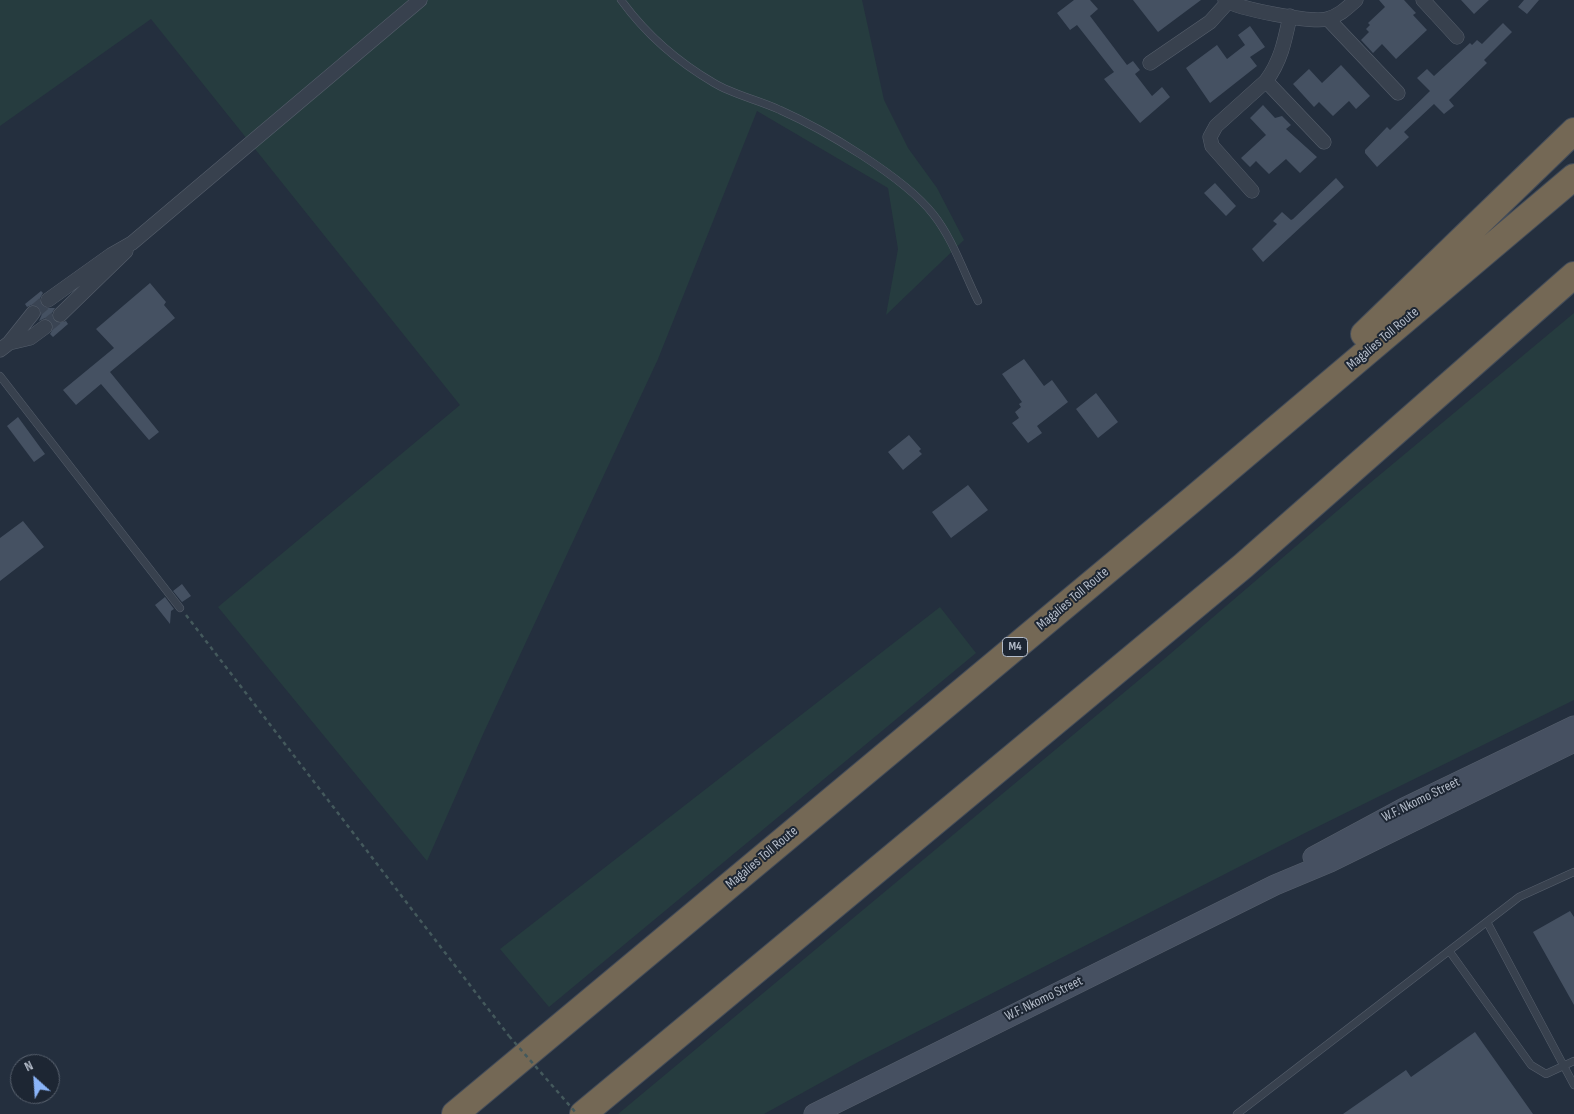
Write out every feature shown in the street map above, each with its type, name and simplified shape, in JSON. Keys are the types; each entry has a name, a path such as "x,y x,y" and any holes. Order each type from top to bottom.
{"highway":[{"path":"1193,499 1574,130"},
{"name":"Magalies Toll Route","path":"454,1114 1193,499 1574,177"},
{"path":"1243,566 1574,275"},
{"path":"584,1114 1574,293"}],"main road":[{"name":"W.F. Nkomo Street","path":"1275,885 1290,872 1373,824 1574,726"},
{"name":"W.F. Nkomo Street","path":"814,1114 1275,885 1330,862 1574,742"}],"street":[{"path":"48,300 132,243 420,0"},
{"path":"1150,63 1210,22 1226,1 1245,8 1318,21 1328,19 1342,12 1356,0"},
{"path":"1423,0 1457,37"},
{"path":"1252,191 1212,146 1210,138 1216,126 1266,81 1281,54 1290,16"},
{"path":"1328,19 1398,93"},
{"path":"1266,81 1324,142"},
{"path":"60,314 119,260 132,243"},
{"path":"5,347 33,313"},
{"path":"5,347 30,338 44,327"}],"lane":[{"path":"621,0 655,39 689,67 715,84 782,110 832,138 885,172 917,198 933,214 978,301"},
{"path":"0,376 180,608"},
{"path":"1237,1114 1450,952 1519,896 1574,872"},
{"path":"1487,922 1574,1085"},
{"path":"1450,952 1531,1065 1546,1074 1574,1061"}],"path":[{"path":"180,608 489,1012 577,1114"}],"green space":[{"path":"0,0 862,0 884,100 908,148 937,188 964,240 886,315 898,249 888,188 757,111 658,359 484,732 427,861 218,607 460,405 151,19 0,126"},
{"path":"1574,313 1574,700 1307,832 860,1061 764,1114 618,1114 1163,660 1364,488"},
{"path":"940,607 976,653 549,1007 500,949"}],"building":[{"path":"1074,0 1090,0 1098,9 1090,16 1127,65 1133,61 1140,70 1135,74 1152,96 1162,87 1170,97 1140,123 1104,79 1114,72 1077,25 1070,30 1057,13"},
{"path":"1133,0 1201,0 1158,32"},
{"path":"1379,0 1404,0 1416,13 1413,15 1427,30 1396,59 1382,44 1373,53 1361,40 1369,32 1366,29 1370,25 1368,23 1385,7"},
{"path":"1461,0 1489,0 1474,14"},
{"path":"1524,0 1539,0 1527,14 1518,7"},
{"path":"1503,23 1512,32 1484,60 1487,63 1449,100 1454,106 1444,114 1434,104 1404,132 1409,137 1377,167 1365,153 1365,150 1387,127 1390,130 1430,91 1417,78 1427,69 1434,76 1470,43 1472,45 1477,40 1482,44"},
{"path":"1250,26 1265,47 1250,57 1257,66 1210,103 1186,68 1217,45 1227,59 1245,45 1238,35"},
{"path":"1341,65 1370,96 1356,109 1349,101 1333,116 1319,102 1314,107 1293,84 1309,69 1322,83"},
{"path":"1263,105 1275,118 1282,116 1291,125 1286,129 1317,157 1300,173 1286,159 1269,174 1256,161 1250,167 1241,158 1266,135 1250,118"},
{"path":"1336,178 1344,187 1263,262 1252,249 1277,224 1273,221 1282,212 1291,220 1293,219"},
{"path":"1215,183 1236,206 1226,216 1204,193"},
{"path":"150,283 166,302 164,305 175,318 110,372 159,432 149,440 101,384 76,405 63,390 114,348 96,329"},
{"path":"41,291 43,293 39,300 41,305 45,308 55,308 52,313 53,321 58,323 66,321 68,324 53,337 50,334 54,327 52,321 45,318 39,321 42,314 39,307 34,304 27,307 25,304"},
{"path":"1024,359 1044,386 1052,380 1068,402 1037,426 1042,433 1028,443 1012,423 1019,418 1015,412 1021,407 1019,404 1022,402 1002,374"},
{"path":"1096,393 1118,422 1098,438 1076,409"},
{"path":"18,417 45,454 34,462 7,426"},
{"path":"909,435 921,449 919,451 922,454 903,470 888,452"},
{"path":"968,485 988,510 951,538 932,512"},
{"path":"23,521 44,547 0,581 0,538"},
{"path":"182,584 191,596 182,602 173,591"},
{"path":"165,597 174,609 171,611 170,624 155,605"},
{"path":"1570,911 1574,917 1574,1005 1533,932"},
{"path":"1475,1032 1533,1114 1343,1114 1406,1070 1411,1077"}],"tunnel":[{"path":"33,313 48,300"},
{"path":"45,327 60,315"}]}
